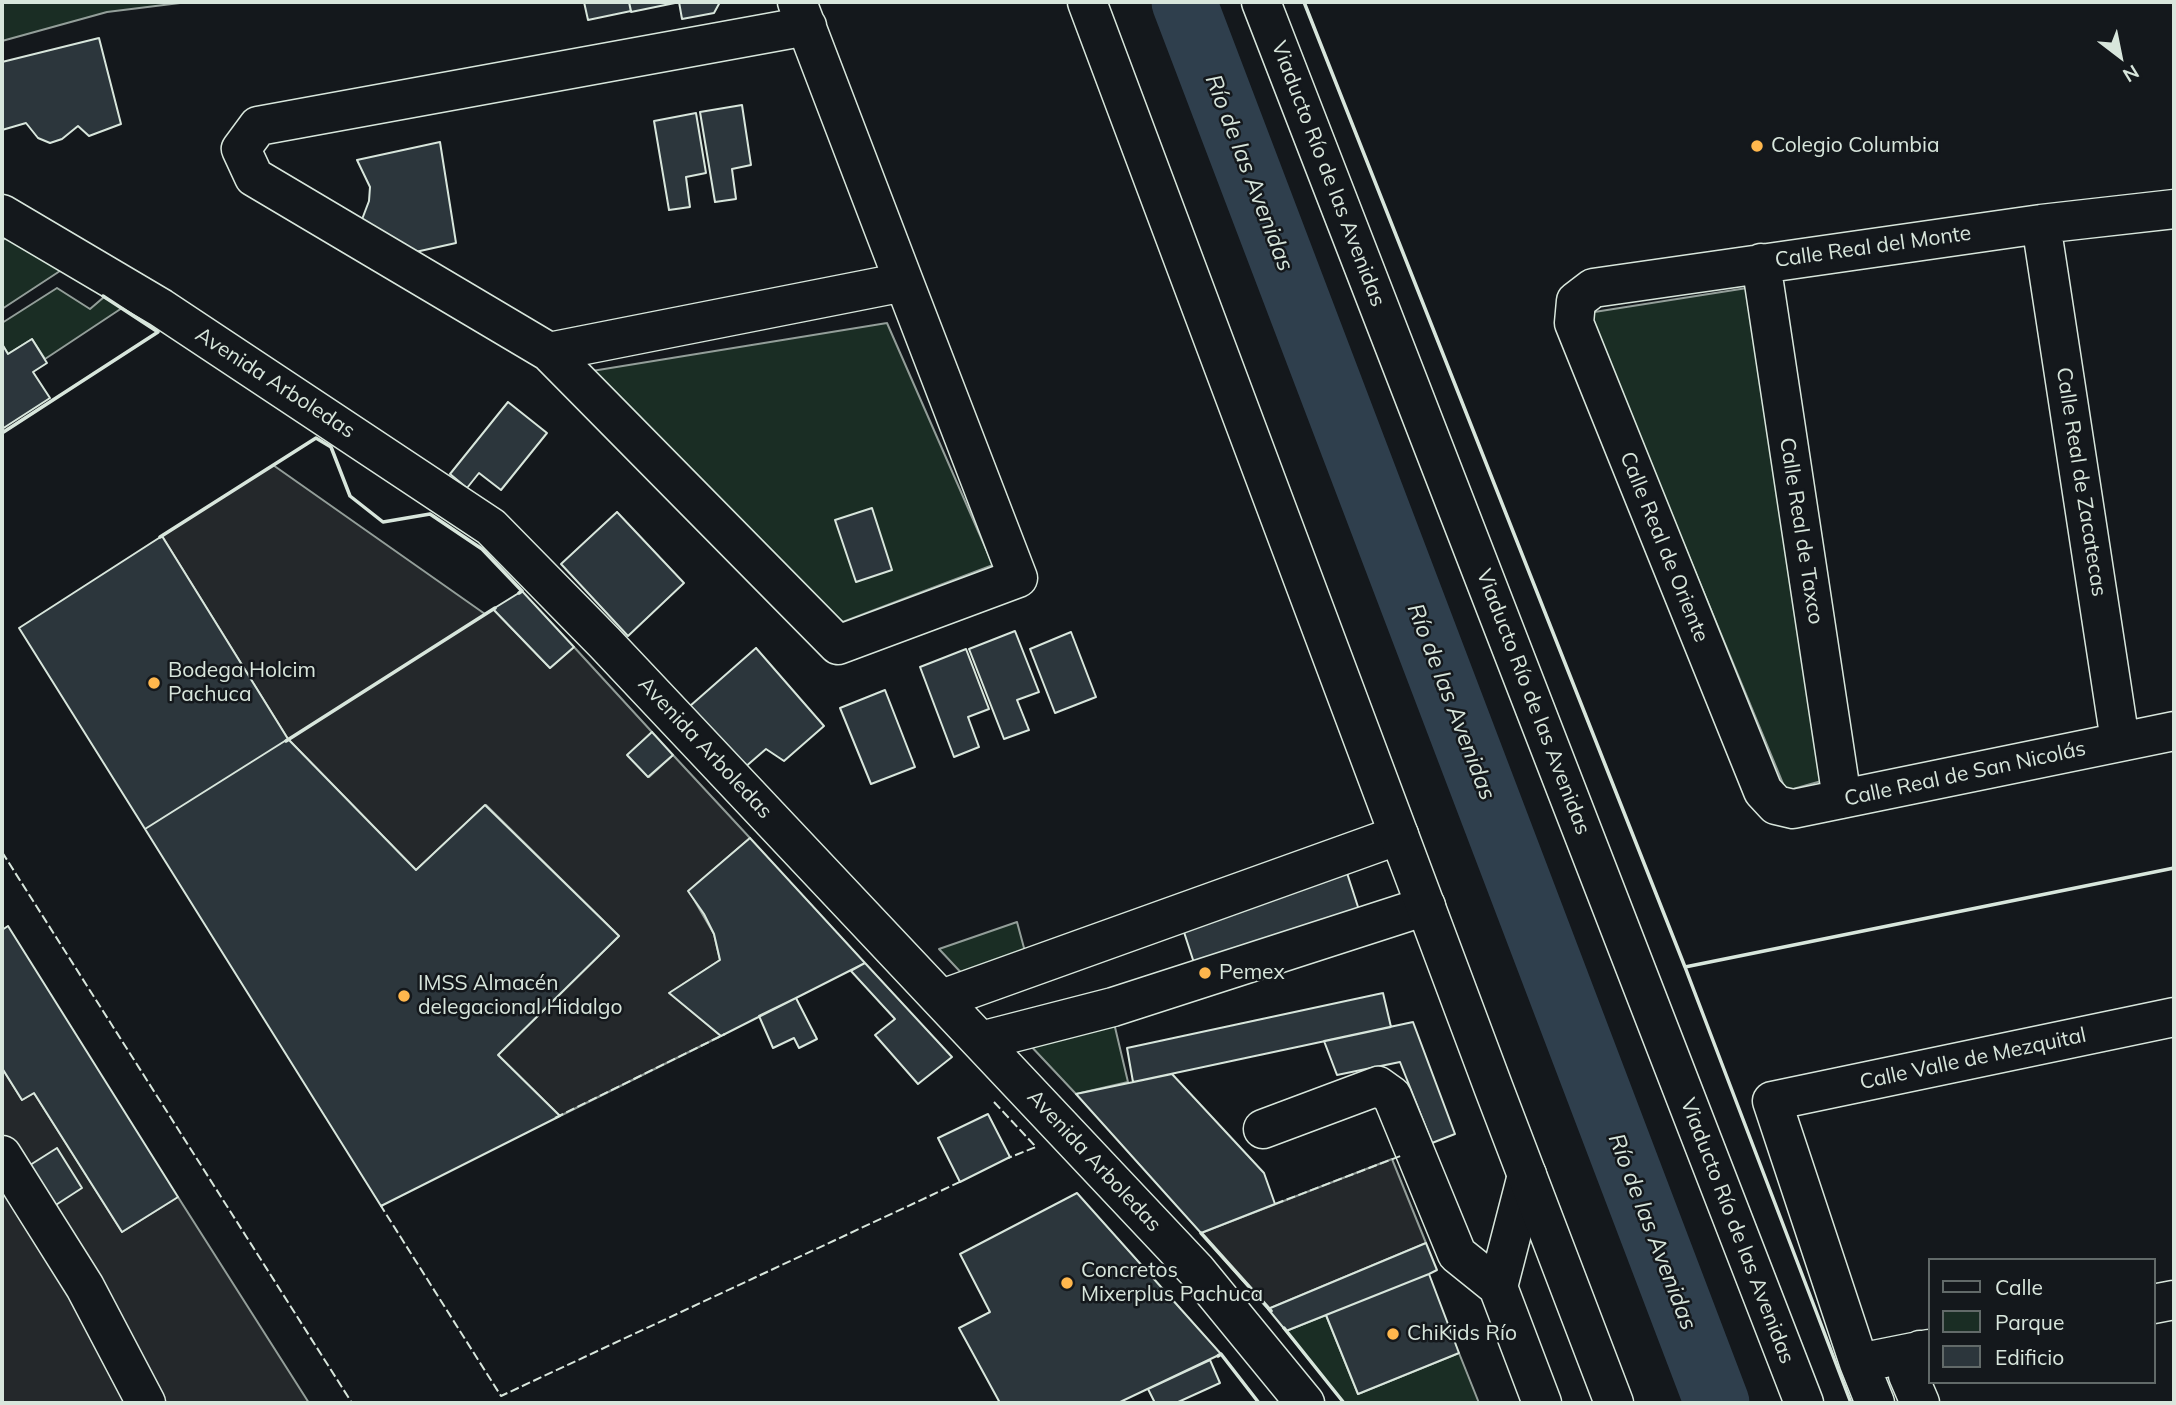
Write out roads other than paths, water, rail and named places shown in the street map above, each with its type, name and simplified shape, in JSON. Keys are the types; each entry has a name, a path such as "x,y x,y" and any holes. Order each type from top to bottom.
{"street":[{"path":"1087,2 1615,1403"},
{"name":"Viaducto Río de las Avenidas","path":"1261,2 1804,1403"},
{"path":"802,14 905,282 1018,578 838,645 549,352 254,177 241,149 258,125 802,14"},
{"name":"Calle Real del Monte","path":"1576,302 1593,288 2041,224 2174,209"},
{"name":"Avenida Arboledas","path":"2,214 160,308 491,527 605,643 1196,1269 1305,1403"},
{"name":"Calle Real de Zacatecas","path":"2041,224 2120,741"},
{"name":"Calle Real de Taxco","path":"1761,263 1842,799"},
{"path":"549,352 905,282"},
{"name":"Calle Real de Oriente","path":"1576,302 1574,323 1763,791"},
{"name":"Calle Real de San Nicolás","path":"1763,791 1776,805 1793,809 2174,732"},
{"path":"942,999 1399,835"},
{"path":"981,1041 1113,1007 1426,906"},
{"name":"Calle Valle de Mezquital","path":"1859,1363 1772,1101 2174,1017"},
{"path":"1263,1129 1378,1086 1392,1096 1457,1254 1498,1287 1542,1403"},
{"path":"2,1155 85,1286 146,1403"},
{"path":"1498,1287 1527,1175"},
{"path":"2155,1304 2174,1300"},
{"path":"1875,1403 1859,1363 1925,1350"},
{"path":"1920,1403 1908,1375 1925,1350"}],"waterway":[{"name":"Río de las Avenidas","path":"1184,2 1717,1403"}],"place":[{"name":"Colegio Columbia","path":"1757,146"},
{"name":"Bodega Holcim Pachuca","path":"154,683"},
{"name":"Pemex","path":"1205,973"},
{"name":"IMSS Almacén delegacional Hidalgo","path":"404,996"},
{"name":"Concretos Mixerplus Pachuca","path":"1067,1283"},
{"name":"ChiKids Río","path":"1393,1334"}]}
